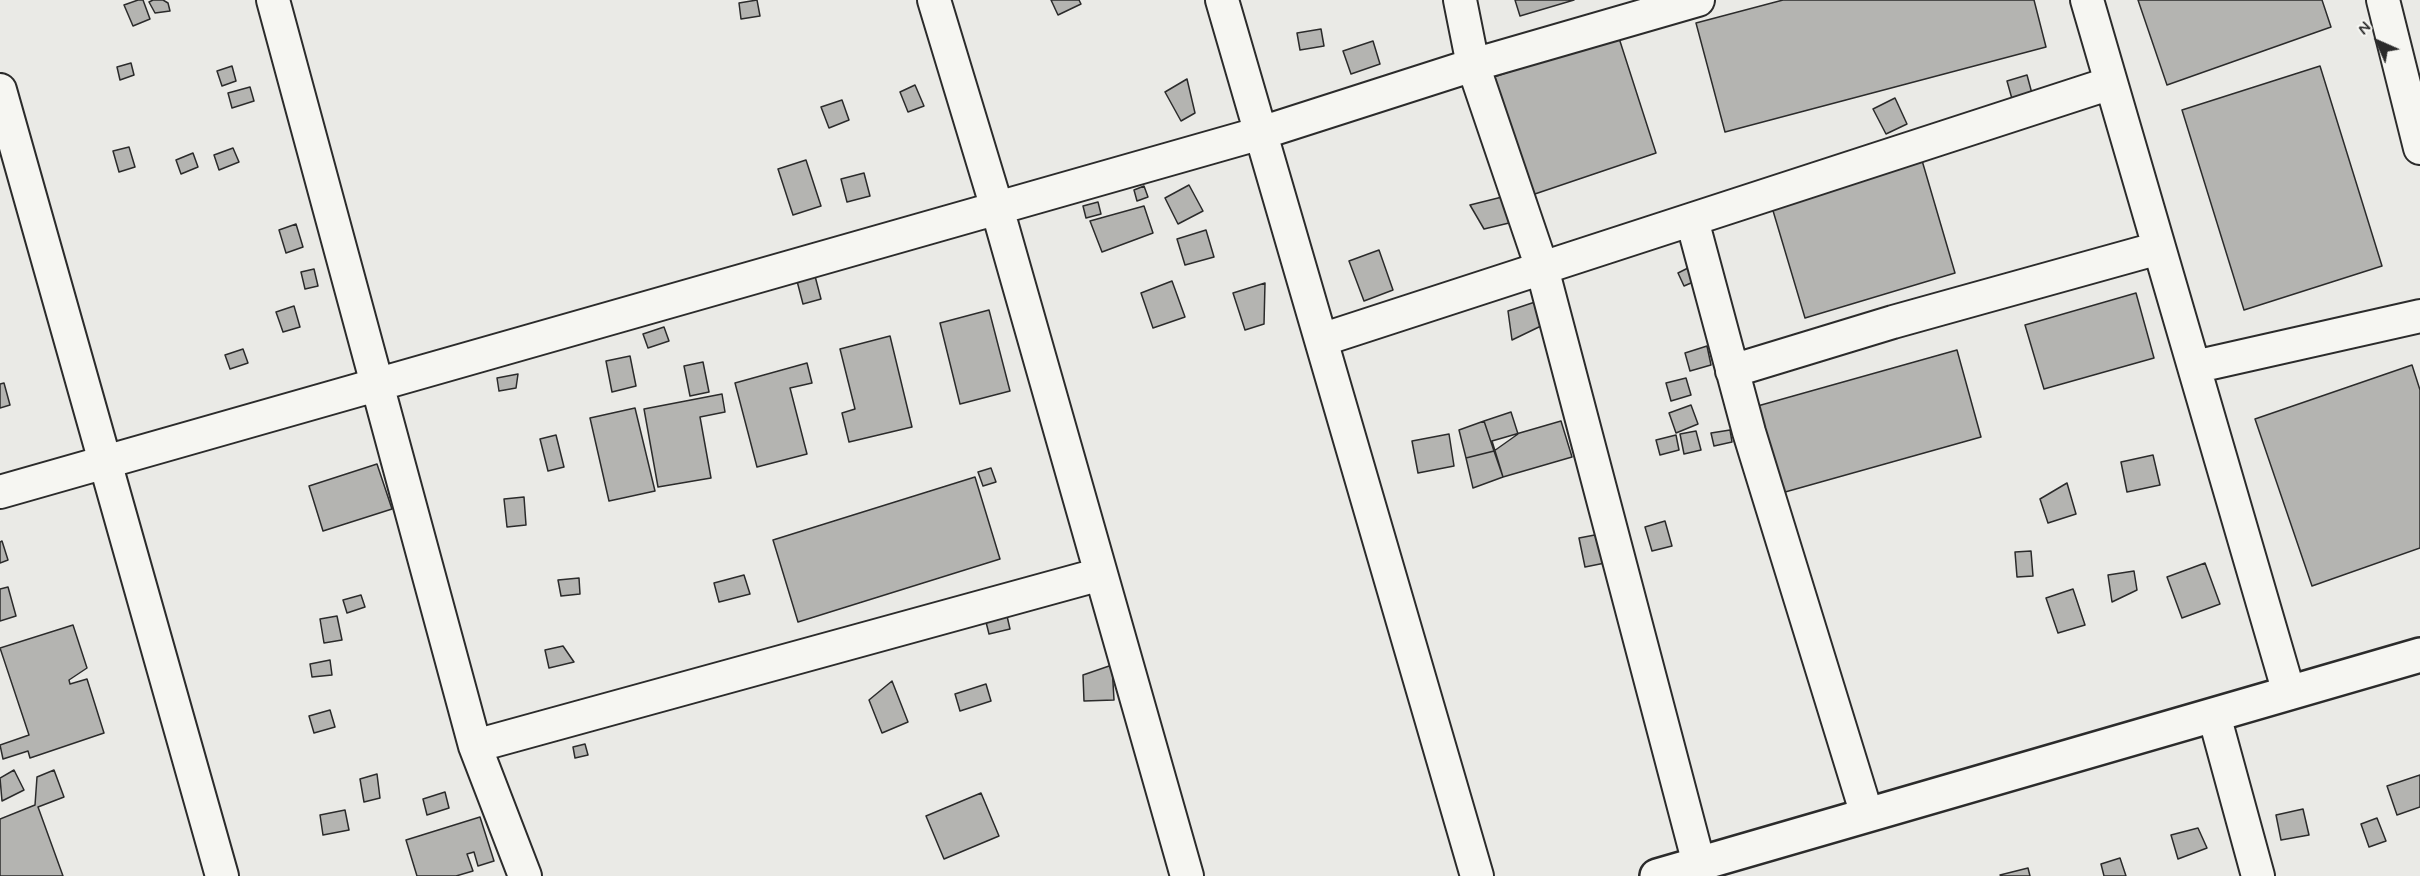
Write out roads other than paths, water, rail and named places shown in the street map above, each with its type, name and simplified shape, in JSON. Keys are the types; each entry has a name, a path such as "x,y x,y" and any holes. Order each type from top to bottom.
{"street":[{"path":"273,0 475,746 525,876"},
{"path":"934,0 997,208 1187,876"},
{"path":"1222,0 1477,876"},
{"path":"1460,0 1473,65 1542,268 1699,864"},
{"path":"0,492 1261,133 1473,65 1698,0"},
{"path":"2087,0 2289,693"},
{"path":"2383,0 2420,148"},
{"path":"1321,340 2111,83"},
{"path":"0,90 222,876"},
{"path":"1692,220 1752,444 1867,816"},
{"path":"1732,371 1893,322 2159,248"},
{"path":"2194,367 2420,316"},
{"path":"475,746 1101,574"},
{"path":"1657,876 2420,655"},
{"path":"2214,715 2258,876"}]}
